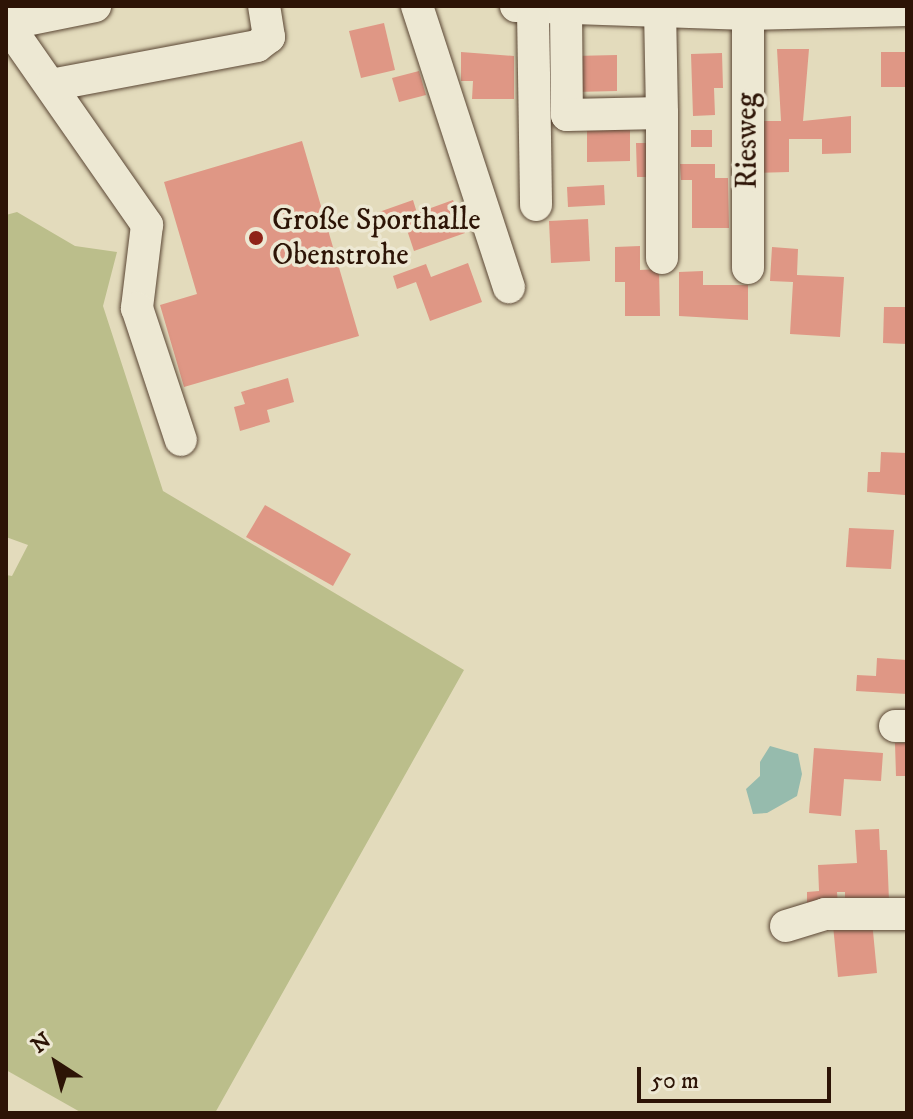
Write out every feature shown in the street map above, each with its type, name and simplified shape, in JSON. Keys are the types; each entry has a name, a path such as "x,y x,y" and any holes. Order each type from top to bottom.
{"street":[{"path":"95,6 7,24 147,225 137,308 181,440"},
{"path":"51,85 257,46 269,37 264,6"},
{"path":"417,6 509,287"},
{"path":"536,205 525,8 748,14 887,9"},
{"path":"566,9 567,115 662,113"},
{"path":"660,13 662,258"},
{"name":"Riesweg","path":"748,14 748,268"},
{"path":"786,926 825,914 907,914"}],"green space":[{"path":"17,212 75,246 117,252 103,306 163,491 464,670 215,1113 82,1113 6,1070 6,575 12,576 28,545 6,537 6,215"}],"shaded area":[{"path":"770,746 798,754 802,774 797,796 767,813 753,814 746,789 760,776 760,762"}],"building":[{"path":"384,23 395,70 361,78 349,31"},
{"path":"777,49 809,49 803,121 851,116 851,153 822,154 822,139 789,139 789,172 758,173 758,121 781,121"},
{"path":"461,52 514,56 514,99 472,99 473,81 461,81"},
{"path":"881,52 907,52 907,87 881,87"},
{"path":"722,53 723,88 714,88 715,115 693,116 691,54"},
{"path":"617,55 617,91 574,92 573,56"},
{"path":"419,71 426,95 399,102 392,78"},
{"path":"630,125 630,161 587,162 587,126"},
{"path":"691,130 712,130 712,147 691,147"},
{"name":"Große Sporthalle Obenstrohe","path":"302,141 359,336 184,387 160,305 197,294 164,182"},
{"path":"636,143 654,143 654,177 637,177"},
{"path":"680,164 715,164 715,178 728,178 729,228 692,228 692,180 681,180"},
{"path":"604,185 605,205 568,207 567,187"},
{"path":"413,200 417,213 453,200 465,233 414,251 403,218 384,225 379,212"},
{"path":"588,219 590,261 551,263 549,221"},
{"path":"640,246 640,270 659,269 660,316 625,316 625,282 615,282 615,247"},
{"path":"772,247 798,249 797,275 844,277 840,337 790,334 793,282 770,281"},
{"path":"468,263 482,302 430,321 416,282 397,289 393,276 426,264 431,277"},
{"path":"703,271 703,285 748,285 748,320 679,316 679,272"},
{"path":"884,307 907,307 907,344 883,343"},
{"path":"288,378 294,402 267,410 270,422 240,431 234,407 245,404 241,392"},
{"path":"881,452 907,453 905,495 867,492 868,472 880,472"},
{"path":"265,505 351,554 333,586 246,537"},
{"path":"849,528 894,530 891,569 846,567"},
{"path":"877,658 907,660 907,694 856,691 857,675 876,676"},
{"path":"895,743 907,743 907,776 896,776"},
{"path":"814,748 883,753 881,781 844,779 841,816 809,813"},
{"path":"879,829 880,850 887,850 889,901 845,903 845,892 837,892 838,905 807,907 807,892 819,891 818,865 857,863 855,830"},
{"path":"872,921 877,973 838,977 833,925"}],"place":[{"name":"Große Sporthalle Obenstrohe","path":"256,238"}]}
